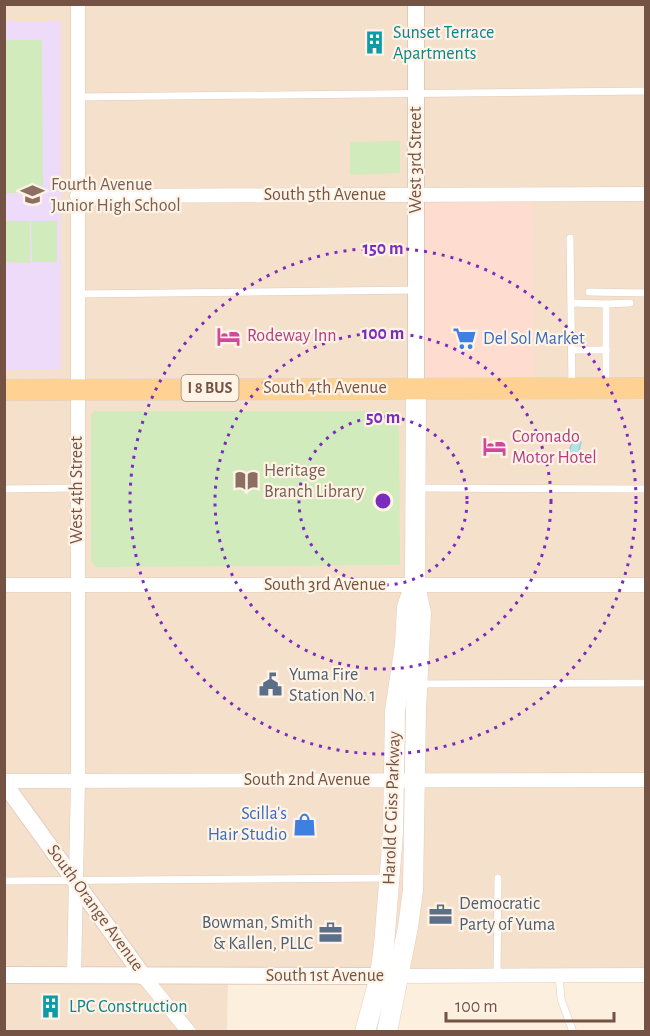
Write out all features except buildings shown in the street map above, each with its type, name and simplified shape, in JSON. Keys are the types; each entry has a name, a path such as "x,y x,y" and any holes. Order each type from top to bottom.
{"main road":[{"name":"South 4th Avenue","path":"4,390 645,387"},
{"name":"Harold C Giss Parkway","path":"364,1032 389,976 413,890 417,684 421,613 415,585 416,388"},
{"name":"Harold C Giss Parkway","path":"387,1032 395,711 405,645 407,607 415,585"}],"street":[{"name":"West 4th Street","path":"74,975 78,780 78,4"},
{"name":"West 3rd Street","path":"416,4 416,388"},
{"name":"South 5th Avenue","path":"77,196 645,194"},
{"name":"South 3rd Avenue","path":"4,585 645,585"},
{"name":"South 2nd Avenue","path":"4,782 645,780"},
{"name":"South Orange Avenue","path":"4,782 144,976 189,1032"},
{"name":"South 1st Avenue","path":"4,975 645,975"}],"lane":[{"path":"77,97 645,91"},
{"path":"570,238 572,388"},
{"path":"77,294 416,290"},
{"path":"589,292 645,293"},
{"path":"572,303 630,303"},
{"path":"606,304 606,388"},
{"path":"572,350 606,350"},
{"path":"4,489 77,488"},
{"path":"416,488 645,489"},
{"path":"417,684 645,683"},
{"path":"4,880 390,878"},
{"path":"497,976 498,878"},
{"path":"559,975 561,999 573,1032"}],"shaded area":[{"path":"5,5 645,5 645,974 228,977 227,1031 5,1032"},
{"name":"Fourth Avenue Junior High School","path":"5,21 61,21 61,370 5,370"},
{"path":"533,194 534,388 416,388 416,195"}],"green space":[{"path":"4,40 42,40 43,193 5,193"},
{"path":"400,141 400,173 350,175 350,142"},
{"path":"5,221 30,221 30,263 5,262"},
{"path":"31,221 57,221 57,262 32,262"},
{"path":"94,411 393,411 399,416 400,565 96,567 91,561 91,415"}],"water":[{"path":"575,438 581,442 577,458 570,458 570,448"}],"place":[{"name":"Sunset Terrace Apartments","path":"375,43"},
{"name":"Fourth Avenue Junior High School","path":"33,195"},
{"name":"Rodeway Inn","path":"229,336"},
{"name":"Del Sol Market","path":"465,339"},
{"name":"Coronado Motor Hotel","path":"494,447"},
{"name":"Heritage Branch Library","path":"246,481"},
{"name":"Yuma Fire Station No. 1","path":"271,685"},
{"name":"Scilla's Hair Studio","path":"305,824"},
{"name":"Democratic Party of Yuma","path":"441,914"},
{"name":"Bowman, Smith & Kallen, PLLC","path":"331,933"},
{"name":"LPC Construction","path":"51,1007"}]}
